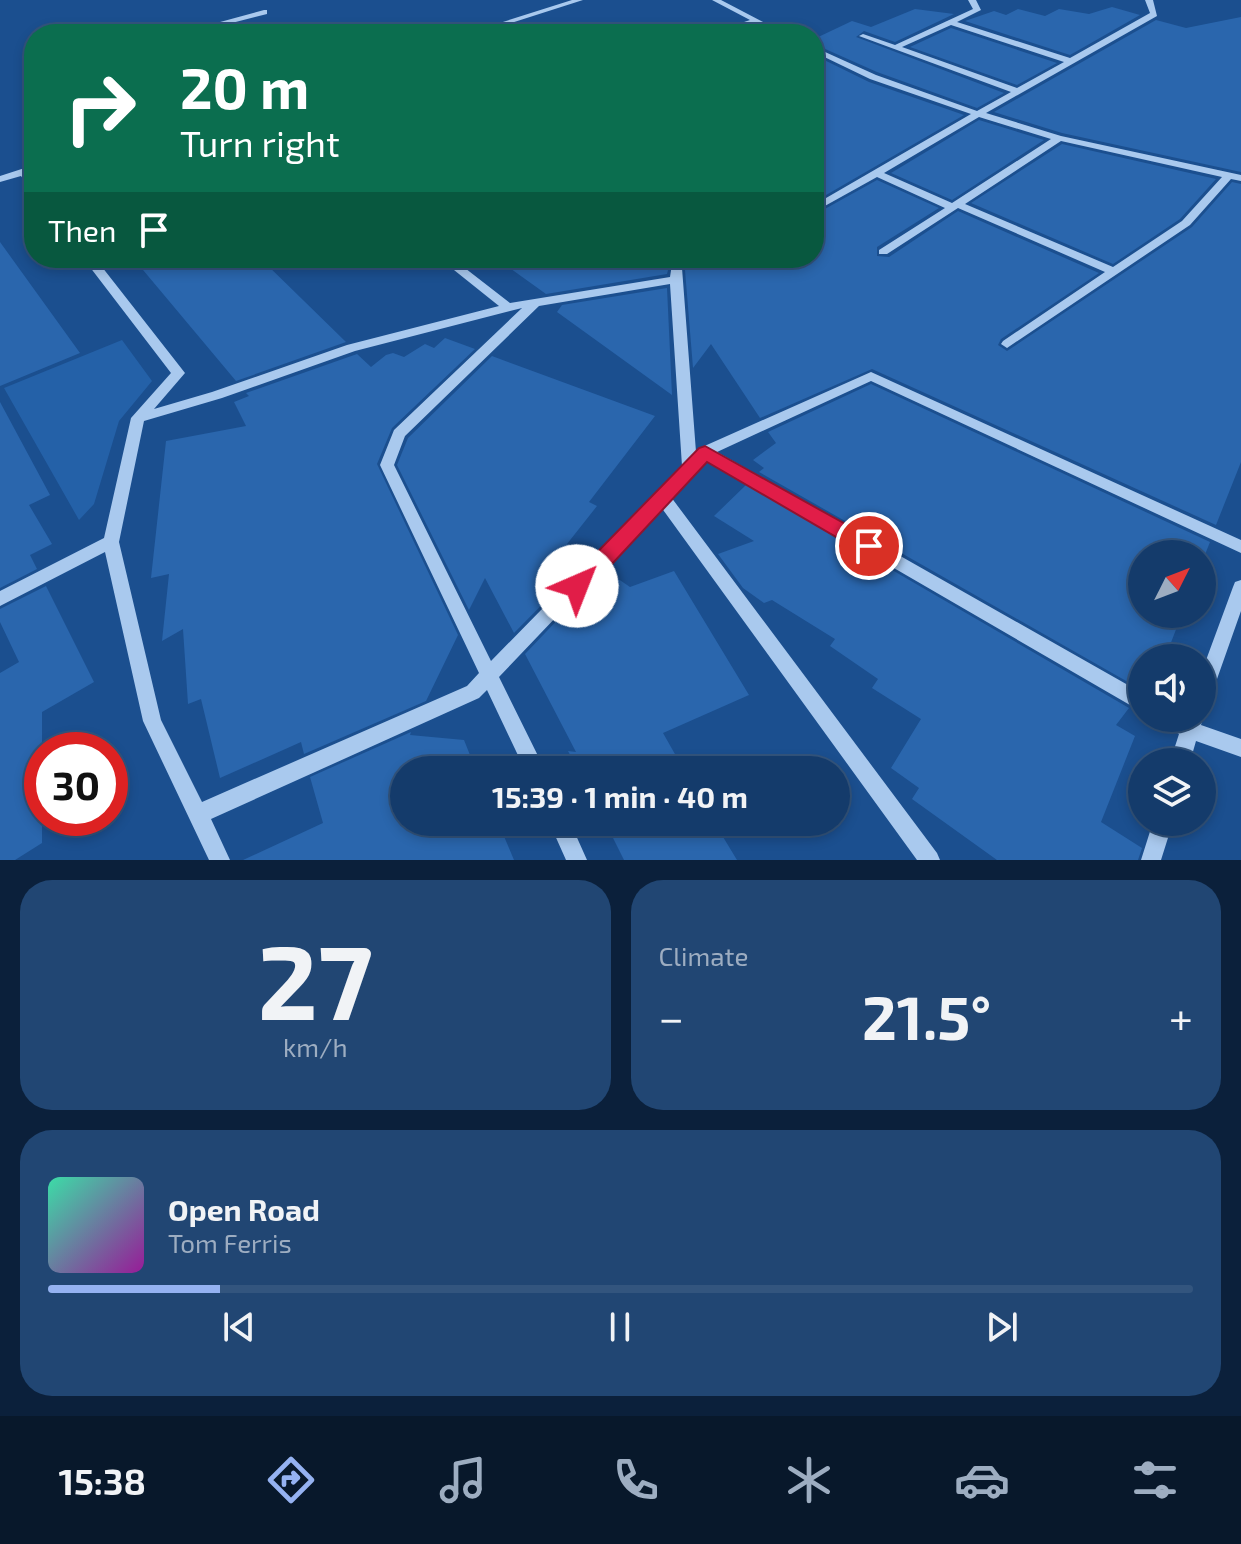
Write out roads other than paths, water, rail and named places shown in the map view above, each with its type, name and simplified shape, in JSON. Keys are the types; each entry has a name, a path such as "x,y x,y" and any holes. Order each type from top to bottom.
{"street":[{"path":"501,24 579,0"},
{"path":"716,0 761,24"},
{"path":"894,48 977,10 972,0"},
{"path":"824,203 1154,14 1149,0"},
{"path":"226,24 264,12"},
{"path":"746,24 755,21"},
{"path":"950,22 1073,62"},
{"path":"863,36 1019,92"},
{"path":"824,54 873,77 978,114 1059,138 1237,177"},
{"path":"883,252 1059,138"},
{"path":"0,179 24,172"},
{"path":"876,173 1114,272"},
{"path":"1007,344 1186,223 1237,177"},
{"path":"97,268 178,373 138,418 111,542 152,721 220,860"},
{"path":"458,268 508,307"},
{"path":"676,268 690,470"},
{"path":"138,418 217,395 351,348 508,307 676,280"},
{"path":"529,756 492,675 387,465 399,434 538,300"},
{"path":"199,814 473,692 705,452 871,376 1241,547"},
{"path":"705,452 1128,695"},
{"path":"663,498 930,860"},
{"path":"0,599 111,542"},
{"path":"1216,657 1241,587"},
{"path":"1208,732 1241,748"},
{"path":"566,836 577,860"},
{"path":"1151,860 1159,836"}]}
